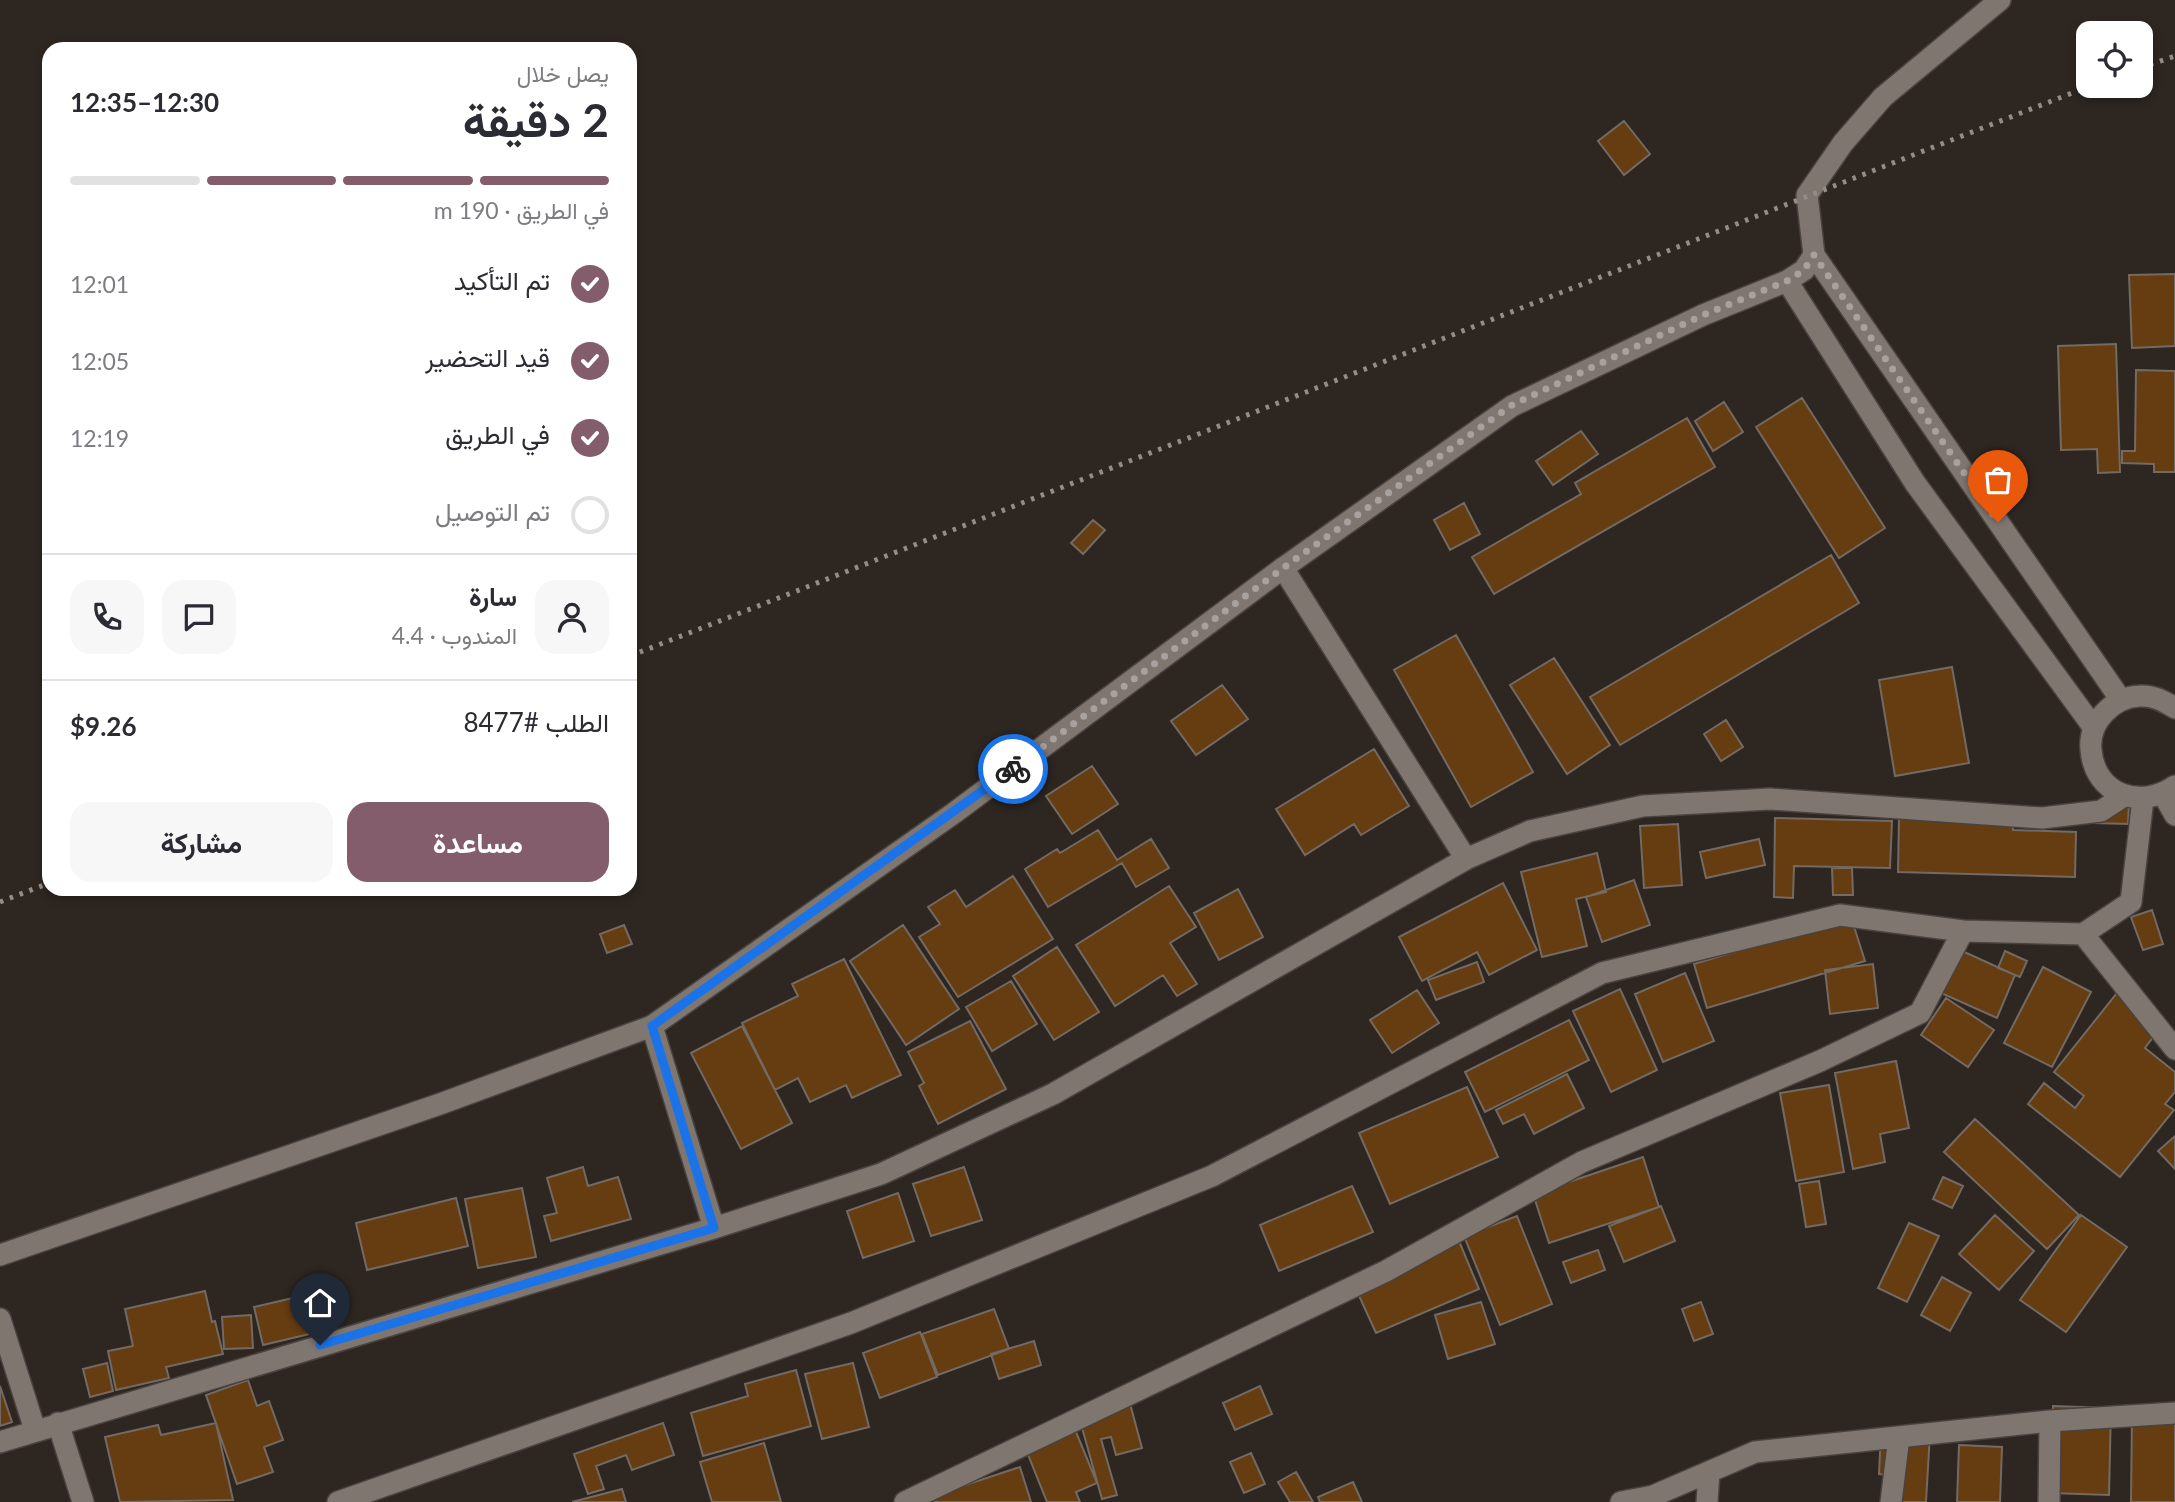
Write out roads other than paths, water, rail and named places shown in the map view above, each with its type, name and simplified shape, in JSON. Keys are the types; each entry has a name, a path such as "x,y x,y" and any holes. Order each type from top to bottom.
{"street":[{"path":"2000,0 1883,97 1843,143 1807,195 1814,255 2121,700"},
{"path":"0,1255 440,1104 652,1026 954,813 1283,568 1512,405 1703,315 1787,281 1804,270 1814,255"},
{"path":"1787,281 1915,483 2094,729"},
{"path":"1283,568 1466,859"},
{"path":"2175,708 2161,699 2141,695 2121,700 2105,712 2094,729 2090,748 2095,768 2106,784 2151,794 2175,815"},
{"path":"0,1442 714,1228 881,1174 1053,1094 1466,859 1530,831 1643,806 1770,799 2042,818 2101,811 2151,794"},
{"path":"338,1502 851,1323 1212,1176 1602,973 1840,915 1963,931 2083,934 2131,902 2151,794"},
{"path":"905,1502 1386,1271 1582,1162 1820,1062 1920,1013 1963,931"},
{"path":"2083,934 2175,1049"},
{"path":"652,1026 714,1228"},
{"path":"0,1319 35,1430"},
{"path":"1621,1502 1653,1496 1755,1452 2050,1422 2175,1413"},
{"path":"2049,1502 2050,1422"},
{"path":"58,1423 83,1502"},
{"path":"1891,1502 1899,1437"},
{"path":"1707,1502 1709,1472"}],"railway":[{"path":"2153,64 2175,56"},
{"path":"637,653 2076,91"},
{"path":"0,902 42,886"}]}
